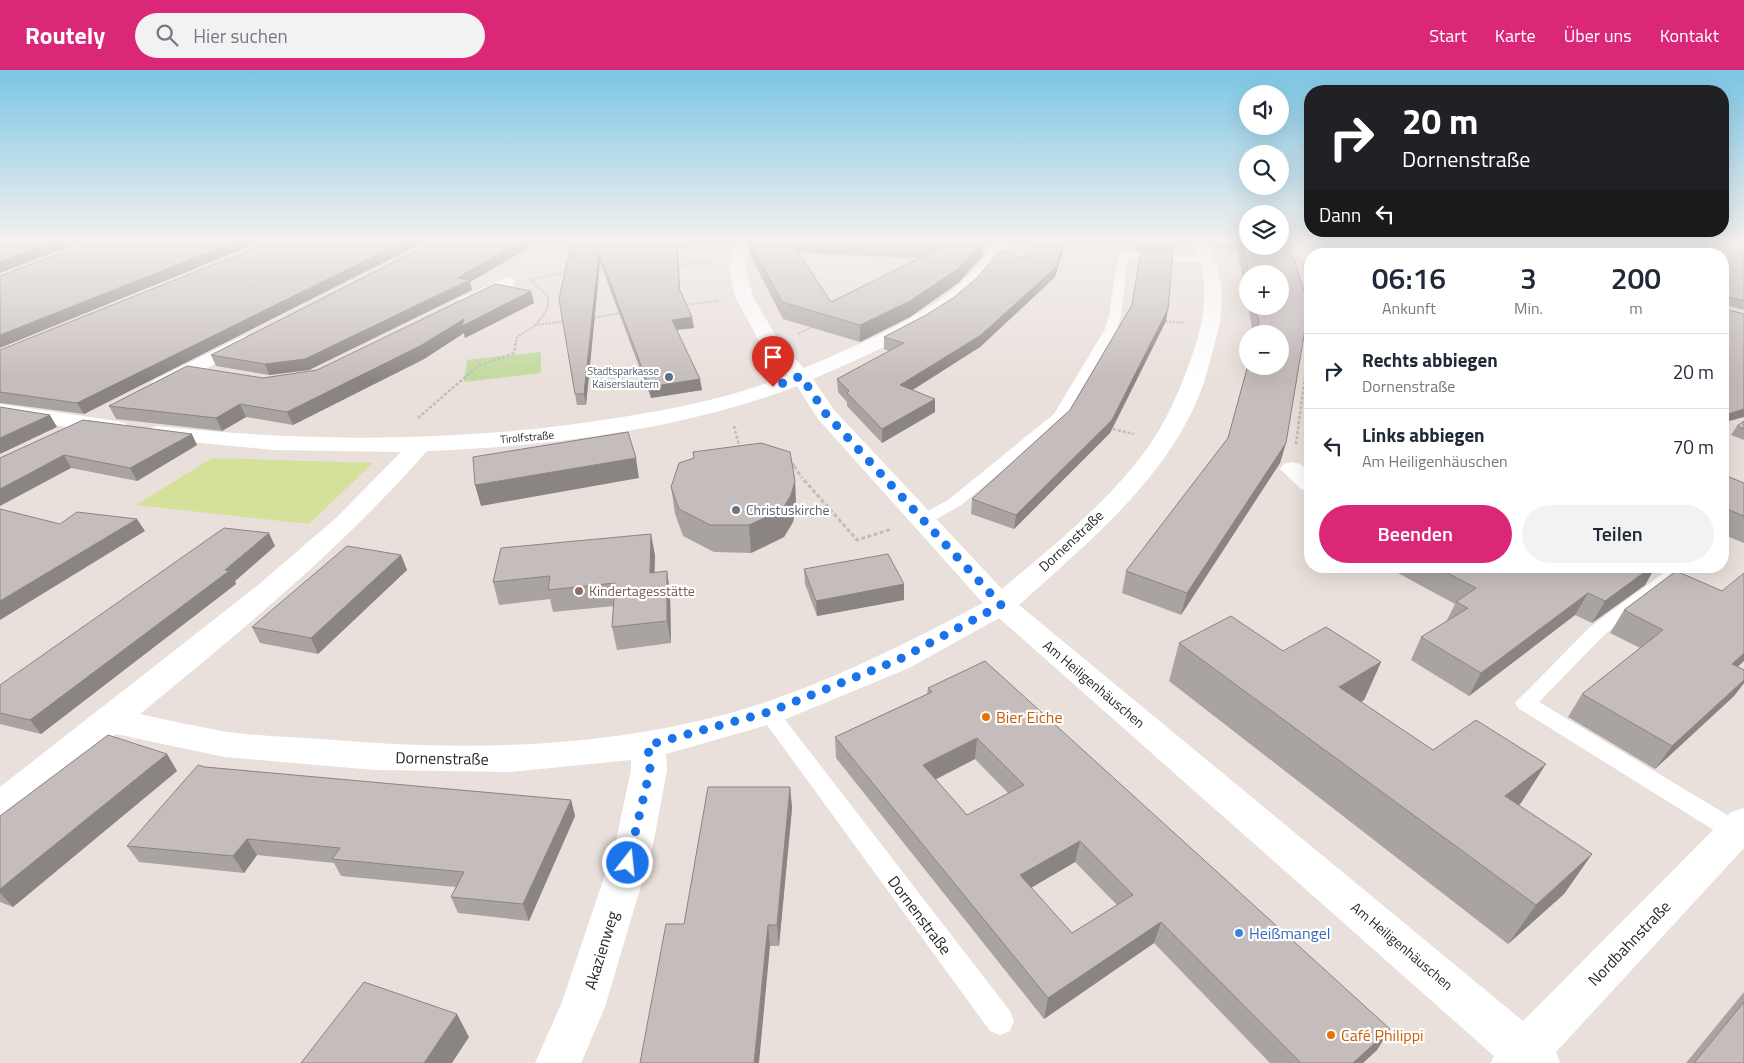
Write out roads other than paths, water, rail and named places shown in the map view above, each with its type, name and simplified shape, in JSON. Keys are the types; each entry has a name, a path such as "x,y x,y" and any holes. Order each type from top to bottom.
{"street":[{"path":"446,312 496,287"},
{"name":"Am Heiligenhäuschen","path":"743,287 744,297 772,346 801,376 826,414 1001,605 1526,1059"},
{"name":"Tirolfstraße","path":"0,410 228,442 296,446 419,446 550,436 668,415 720,403 773,387 864,348 921,320 966,287"},
{"name":"Dornenstraße","path":"112,721 224,744 375,758 510,759 602,752 648,745 769,712 898,660 1001,605 1064,550 1128,487 1163,442 1189,394 1211,327 1214,287"},
{"path":"144,393 259,334"},
{"path":"189,370 222,375"},
{"path":"56,437 118,407"},
{"path":"0,807 112,721 263,597 328,538 419,446"},
{"name":"Akazienweg","path":"558,1063 583,1007 634,845 650,770 648,745"},
{"name":"Nordbahnstraße","path":"1526,1059 1740,828"}],"lane":[{"path":"923,520 954,504 1059,417 1111,329 1115,316 1119,287"},
{"path":"1675,573 1596,631 1525,703 1740,828"},
{"name":"Dornenstraße","path":"769,712 1000,1021"}],"place":[{"name":"Stadtsparkasse Kaiserslautern","path":"669,377"},
{"name":"Christuskirche","path":"736,510"},
{"name":"Kindertagesstätte","path":"579,591"},
{"name":"Bier Eiche","path":"986,717"},
{"name":"Heißmangel","path":"1239,933"},
{"name":"Café Philippi","path":"1331,1035"}]}
